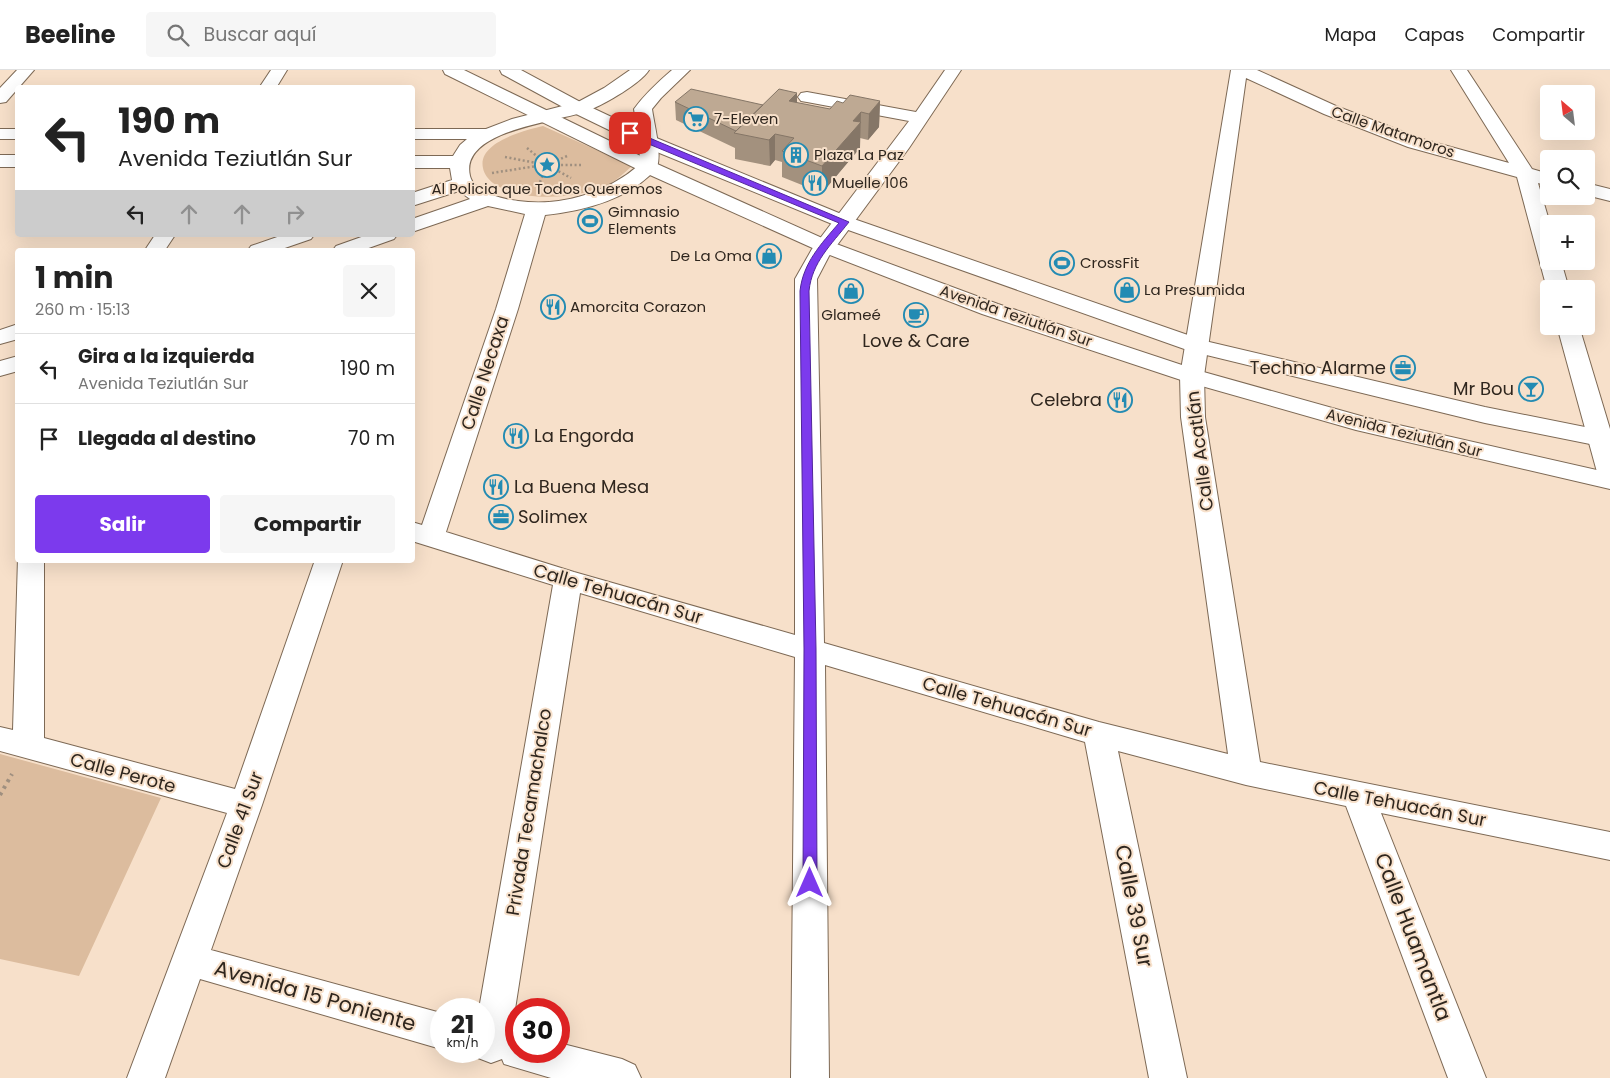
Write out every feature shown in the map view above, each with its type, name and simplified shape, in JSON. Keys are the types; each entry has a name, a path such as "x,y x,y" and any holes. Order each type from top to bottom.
{"street":[{"path":"0,98 26,70"},
{"path":"269,85 280,70"},
{"name":"Avenida Teziutlán Sur","path":"451,70 648,167 824,246 990,309 1192,376 1365,425 1610,480"},
{"name":"Avenida Teziutlán Sur","path":"508,70 578,108 647,141 844,222 1198,346 1485,415 1604,439"},
{"path":"415,134 487,134 543,116 578,108 618,87 641,70"},
{"path":"487,134 466,150 459,162 458,173 463,184 473,193 504,206 537,209 594,198 627,184 648,167 643,109 655,94 682,70"},
{"path":"810,1078 810,649 806,278 810,266 824,246 844,222 953,70"},
{"name":"Calle Acatlán","path":"1239,70 1192,376 1192,417 1246,772"},
{"name":"Calle Matamoros","path":"1243,70 1330,110 1415,143 1540,178"},
{"path":"1458,70 1526,175 1540,225"},
{"path":"808,97 920,118"},
{"path":"0,134 15,134"},
{"path":"0,161 15,161"},
{"path":"415,162 459,162"},
{"path":"415,199 463,184"},
{"path":"1595,191 1610,195"},
{"path":"415,225 487,200"},
{"name":"Calle Necaxa","path":"422,534 507,309 537,209"},
{"path":"155,248 164,237"},
{"path":"264,248 298,237"},
{"path":"349,248 381,237"},
{"path":"0,337 15,332"},
{"path":"1571,335 1604,439 1610,472"},
{"path":"0,369 15,364"},
{"name":"Calle Tehuacán Sur","path":"422,534 568,580 1099,734 1246,772 1610,846"},
{"path":"14,743 30,563"},
{"name":"Calle 41 Sur","path":"146,1078 246,805 328,563"},
{"name":"Privada Tecamachalco","path":"502,1047 568,580"},
{"name":"Calle 39 Sur","path":"1099,734 1168,1078"},
{"name":"Calle Perote","path":"14,743 246,805"},
{"name":"Calle Huamantla","path":"1359,796 1467,1078"},
{"name":"Avenida 15 Poniente","path":"189,960 430,1028"},
{"path":"502,1047 622,1078"}],"path":[{"path":"525,147 547,165"},
{"path":"503,156 547,165"},
{"path":"484,174 547,165"}],"shaded area":[{"path":"543,126 632,166 608,185 596,190 566,196 550,197 519,194 489,180 483,168 483,159 487,151 495,144 515,134"},
{"path":"0,754 161,798 79,976 0,959"}],"building":[{"path":"691,89 763,105 736,131 675,102"},
{"path":"779,89 797,93 789,101 830,109 837,101 843,103 850,95 880,101 869,114 861,112 853,121 861,122 822,166 782,151 794,138 775,134 769,140 734,133"}],"place":[{"name":"7-Eleven","path":"696,119"},
{"name":"Plaza La Paz","path":"796,155"},
{"name":"Al Policia que Todos Queremos","path":"547,165"},
{"name":"Muelle 106","path":"815,183"},
{"name":"Gimnasio Elements","path":"590,221"},
{"name":"De La Oma","path":"769,256"},
{"name":"CrossFit","path":"1062,263"},
{"name":"La Presumida","path":"1127,290"},
{"name":"Glameé","path":"851,291"},
{"name":"Amorcita Corazon","path":"553,307"},
{"name":"Love & Care","path":"916,315"},
{"name":"Techno Alarme","path":"1403,368"},
{"name":"Mr Bou","path":"1531,389"},
{"name":"Celebra","path":"1120,400"},
{"name":"La Engorda","path":"516,436"},
{"name":"La Buena Mesa","path":"496,487"},
{"name":"Solimex","path":"501,517"}],"route":[{"path":"630,133 844,222 810,266 806,278 805,291 810,649 810,883"}]}
